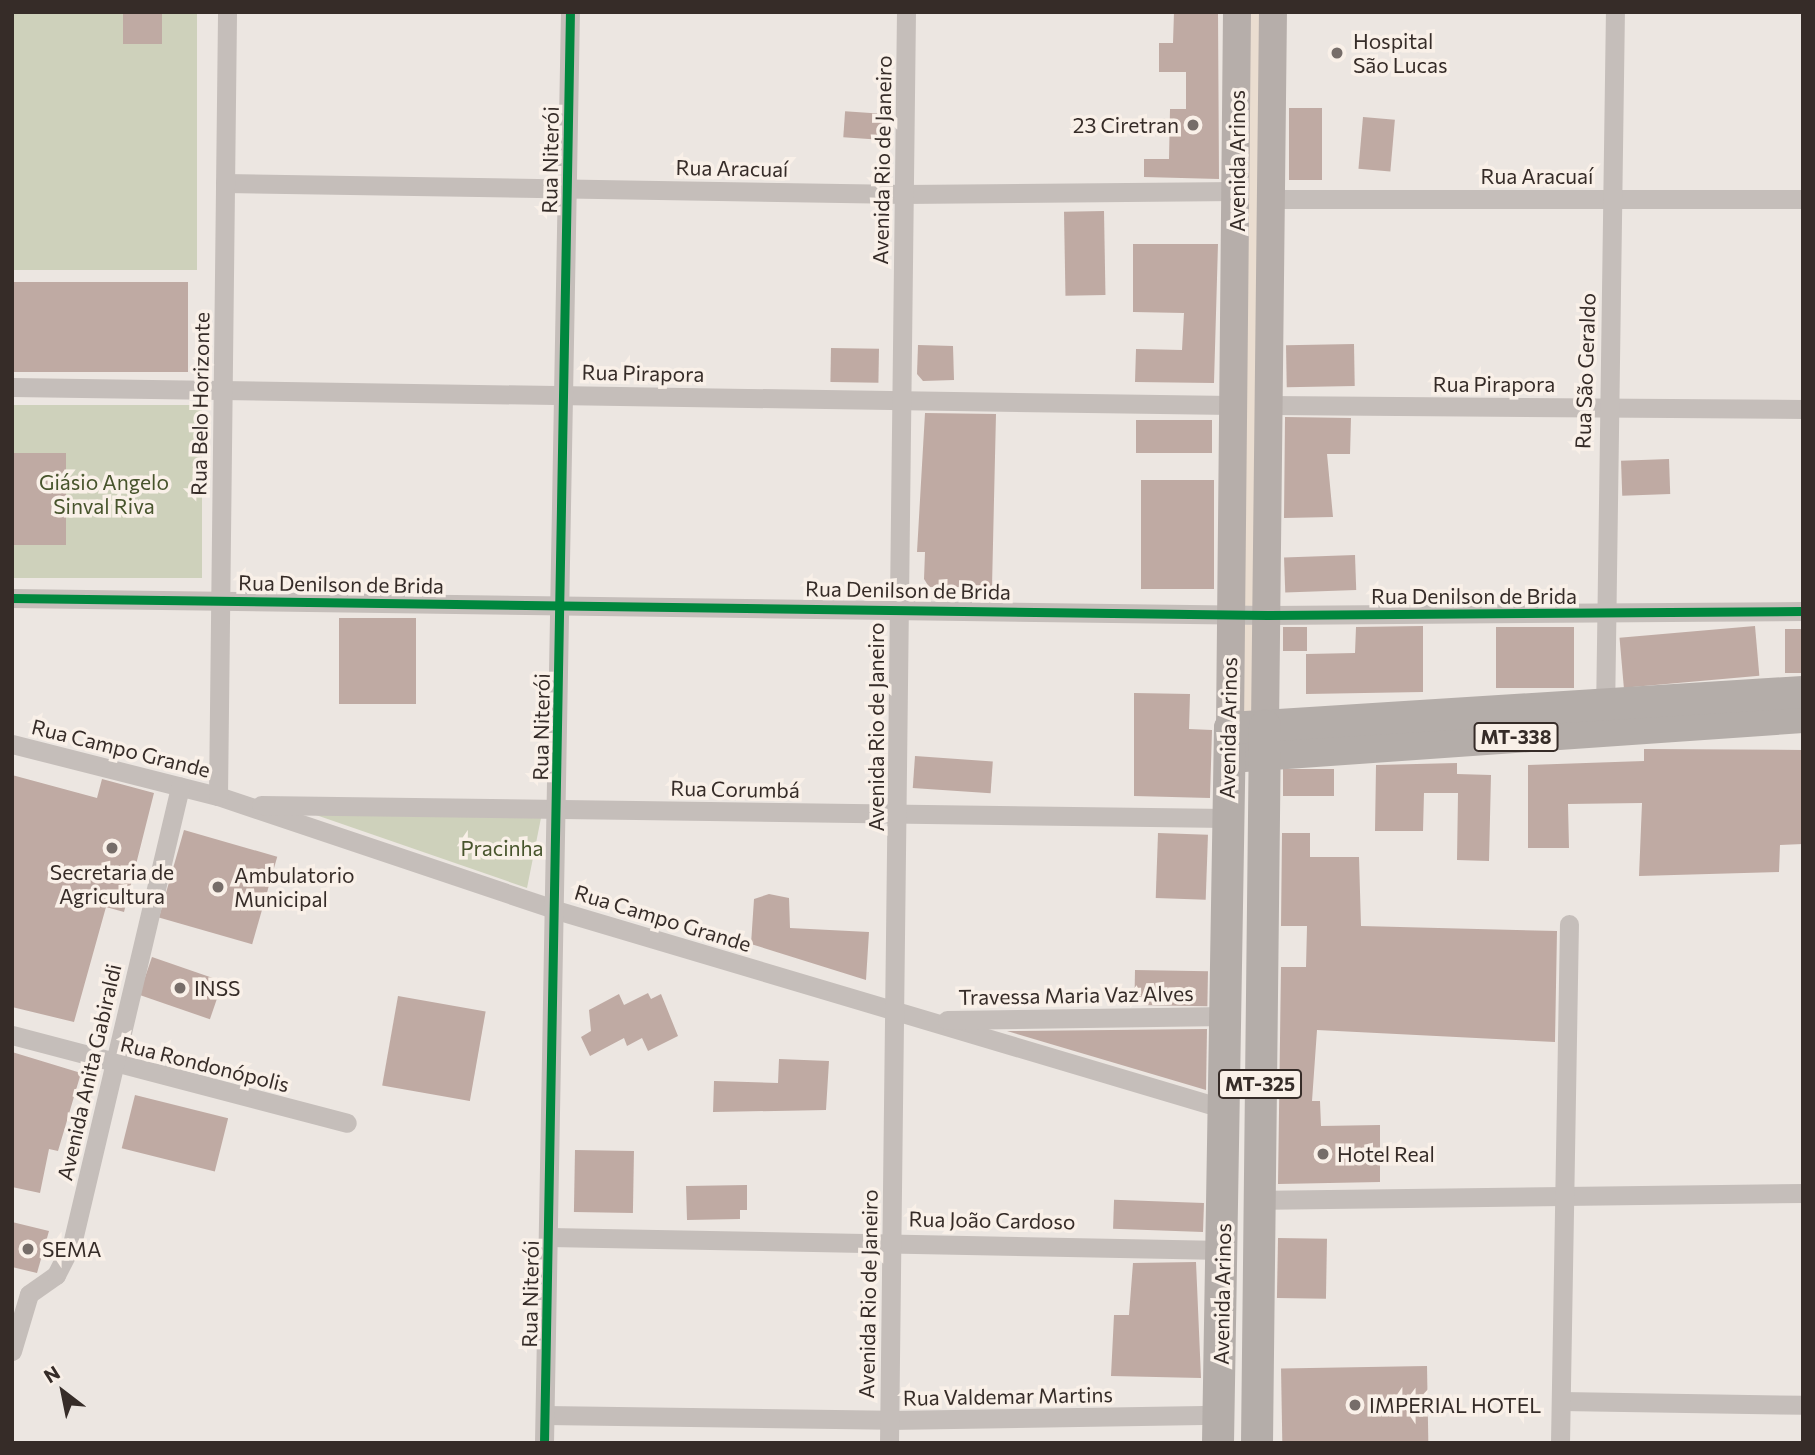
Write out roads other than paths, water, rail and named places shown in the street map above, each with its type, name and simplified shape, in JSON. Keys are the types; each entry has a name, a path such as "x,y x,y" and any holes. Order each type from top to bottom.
{"main road":[{"name":"Avenida Arinos","path":"1219,1429 1224,1250 1222,1108 1226,1016 1232,405 1238,191 1237,12"},
{"name":"Avenida Arinos","path":"1257,1443 1257,1200 1267,615 1273,12"},
{"name":"MT-338","path":"1605,719 1803,692"},
{"name":"MT-338","path":"1229,743 1605,719 1803,717"}],"street":[{"name":"Rua Belo Horizonte","path":"219,796 227,12"},
{"name":"Rua Niterói","path":"544,1443 556,910 570,12"},
{"name":"Avenida Rio de Janeiro","path":"889,1443 894,1010 900,814 899,606 906,12"},
{"name":"Rua São Geraldo","path":"1605,719 1605,408 1613,199 1615,12"},
{"name":"Rua Aracuaí","path":"225,183 904,194 1238,191"},
{"name":"Rua Aracuaí","path":"1271,199 1803,199"},
{"name":"Rua Pirapora","path":"12,387 902,398 1232,405"},
{"name":"Rua Pirapora","path":"1269,405 1803,409"},
{"name":"Rua Denilson de Brida","path":"12,598 899,606 1229,615 1803,611"},
{"name":"Rua Campo Grande","path":"12,744 219,796 556,910 1222,1108"},
{"name":"Avenida Anita Gabiraldi","path":"12,1351 21,1291 56,1275 72,1244 180,786"},
{"name":"Rua Corumbá","path":"243,804 1227,818"},
{"path":"1560,1443 1569,924"},
{"name":"Travessa Maria Vaz Alves","path":"928,1020 1226,1016"},
{"name":"Rua Rondonópolis","path":"12,1035 114,1064 347,1123"},
{"path":"1257,1200 1803,1193"},
{"name":"Rua João Cardoso","path":"549,1237 1224,1250"},
{"path":"1561,1401 1803,1405"},
{"name":"Rua Valdemar Martins","path":"545,1415 889,1420 1219,1429"}],"place":[{"name":"Hospital São Lucas","path":"1337,53"},
{"name":"23 Ciretran","path":"1193,125"},
{"name":"Secretaria de Agricultura","path":"112,848"},
{"name":"Ambulatorio Municipal","path":"218,887"},
{"name":"INSS","path":"180,988"},
{"name":"Hotel Real","path":"1323,1154"},
{"name":"SEMA","path":"28,1249"},
{"name":"IMPERIAL HOTEL","path":"1355,1405"}],"park label":[{"name":"Giásio Angelo Sinval Riva","path":"104,494"},
{"name":"Pracinha","path":"502,848"}]}
